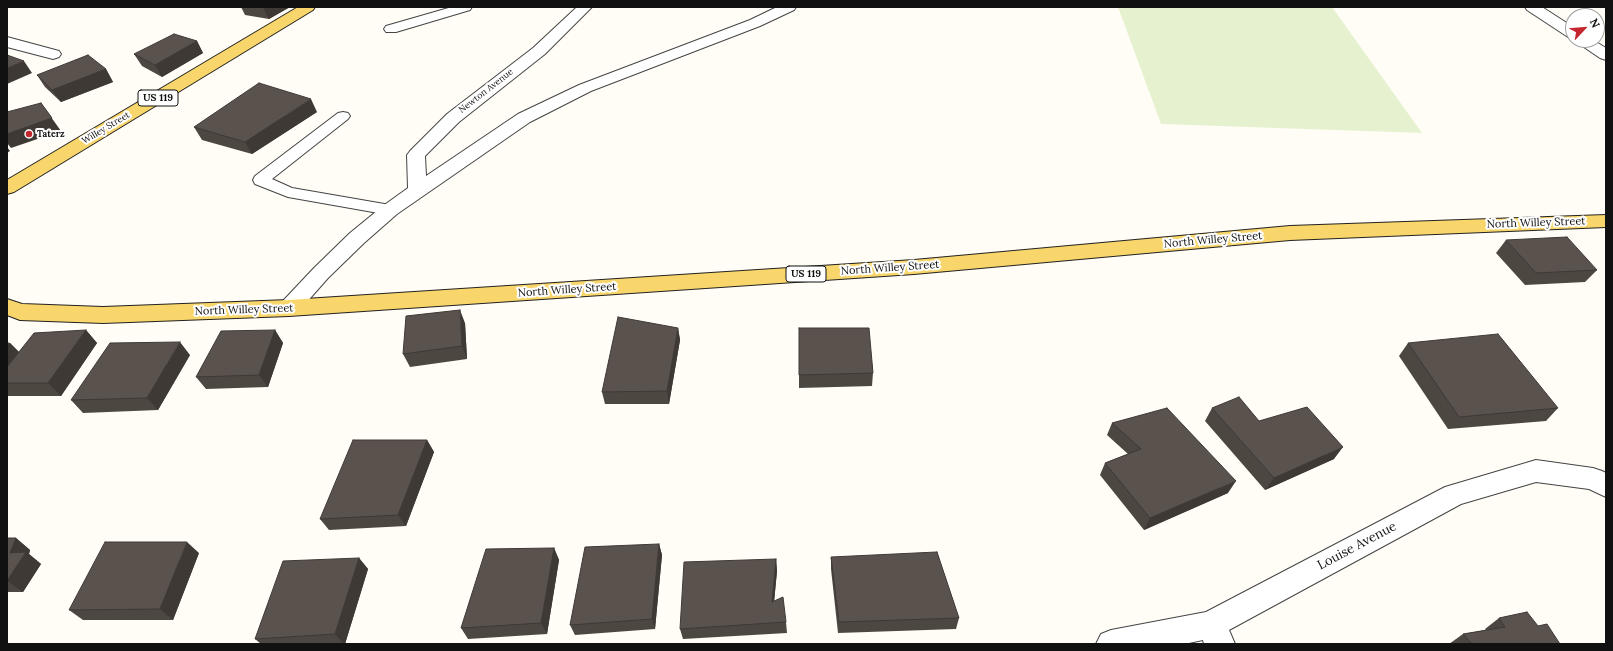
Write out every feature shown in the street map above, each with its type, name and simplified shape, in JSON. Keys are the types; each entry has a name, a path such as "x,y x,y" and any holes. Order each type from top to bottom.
{"main road":[{"name":"Willey Street","path":"7,188 308,7"},
{"name":"North Willey Street","path":"7,307 20,312 103,315 289,308 914,267 1290,233 1606,221"}],"street":[{"name":"Newton Avenue","path":"418,190 416,155 453,118 539,51 585,7"},
{"path":"289,308 321,273 357,238 390,210 524,118 586,88 755,23 789,7"},
{"path":"1532,7 1565,29"},
{"path":"7,42 52,54"},
{"path":"1596,48 1606,54"},
{"name":"Louise Avenue","path":"1111,644 1215,634 1454,495 1536,471 1593,479 1606,486"}],"lane":[{"path":"391,29 466,7"},
{"path":"343,116 261,180 288,192 390,210"}],"green space":[{"path":"1118,7 1332,7 1422,133 1161,124"}],"building":[{"path":"174,34 197,41 155,65 134,54"},
{"path":"7,55 24,61 7,68"},
{"path":"88,55 106,69 52,90 37,75"},
{"path":"259,83 311,99 245,142 194,127"},
{"path":"41,103 52,118 7,134 7,112"},
{"path":"1567,237 1597,270 1536,273 1506,240"},
{"path":"460,310 462,346 403,354 406,316"},
{"path":"618,317 678,328 667,391 602,392"},
{"path":"799,328 869,328 873,373 799,375"},
{"path":"86,330 48,383 7,383 7,367 34,333"},
{"path":"275,330 259,375 196,377 221,331"},
{"path":"1498,334 1558,408 1459,417 1408,343"},
{"path":"180,342 147,398 71,400 110,343"},
{"path":"1239,397 1259,421 1307,407 1343,447 1274,478 1212,408"},
{"path":"1167,408 1236,481 1150,518 1105,463 1141,449 1112,423"},
{"path":"353,440 427,440 398,515 320,519"},
{"path":"7,538 16,538 10,553 26,552 7,581"},
{"path":"105,542 187,542 160,609 69,610"},
{"path":"659,544 652,619 570,625 585,547"},
{"path":"554,548 541,623 461,628 486,549"},
{"path":"937,552 959,618 839,622 831,557"},
{"path":"359,558 335,634 255,639 283,561"},
{"path":"776,559 772,602 783,597 786,622 680,629 684,562"},
{"path":"1527,612 1538,626 1547,624 1560,644 1472,644 1463,634 1505,627 1499,618"}],"place":[{"name":"Taterz","path":"29,134"}]}
